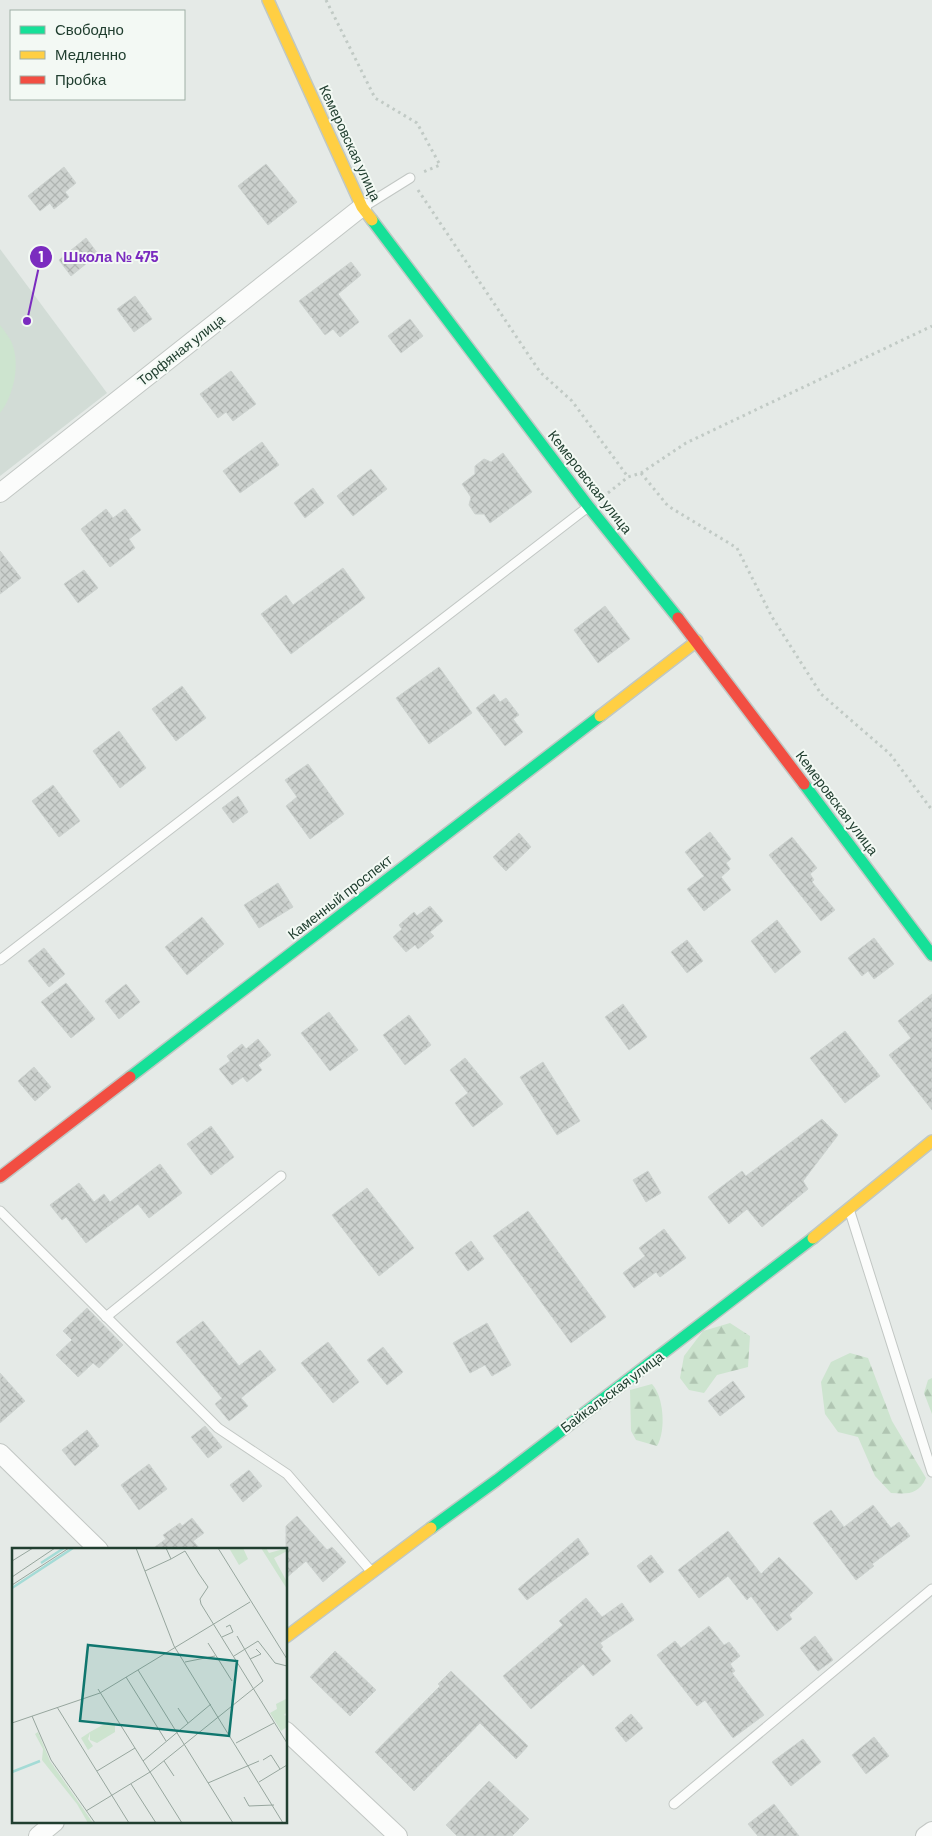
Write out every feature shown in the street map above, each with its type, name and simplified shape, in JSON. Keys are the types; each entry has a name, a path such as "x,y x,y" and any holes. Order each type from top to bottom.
{"street":[{"name":"Кемеровская улица","path":"268,0 362,207 589,506 698,641 932,955"},
{"name":"Торфяная улица","path":"0,493 362,207"},
{"name":"Каменный проспект","path":"0,1177 698,641"},
{"name":"Байкальская улица","path":"288,1635 371,1571 497,1480 850,1209 932,1141"},
{"path":"0,1453 97,1548"},
{"path":"288,1733 398,1836"},
{"path":"38,1836 53,1824"},
{"path":"925,1836 932,1831"}],"lane":[{"path":"362,207 410,178"},
{"path":"0,960 589,506"},
{"path":"106,1317 281,1176"},
{"path":"850,1209 932,1472"},
{"path":"0,1211 218,1428 287,1474 371,1571"},
{"path":"674,1804 932,1589"}],"path":[{"path":"326,0 375,98 417,123 440,165 410,178 540,372 572,401 628,477 641,473 686,443 932,326"},
{"path":"641,473 668,506 737,548 772,617 821,694 890,754 932,810"}],"shaded area":[{"path":"0,249 107,393 0,476"}],"green space":[{"path":"0,325 11,341 16,369 9,397 0,413"},
{"path":"730,1323 750,1336 748,1367 717,1375 704,1393 689,1390 680,1378 684,1356 703,1331"},
{"path":"850,1353 868,1358 892,1421 926,1478 920,1488 912,1492 891,1493 875,1476 858,1437 838,1432 825,1414 821,1382 831,1362"},
{"path":"932,1378 932,1414 924,1393 928,1380"},
{"path":"652,1384 659,1397 663,1423 657,1446 636,1440 631,1431 630,1390"}],"building":[{"path":"266,164 297,202 268,225 238,186"},
{"path":"64,167 76,183 65,192 69,197 54,209 50,203 40,211 28,196"},
{"path":"86,238 98,254 71,276 59,260"},
{"path":"351,262 361,275 338,294 359,322 340,337 333,329 325,335 299,301"},
{"path":"135,296 152,319 134,332 117,309"},
{"path":"410,319 423,336 401,353 388,336"},
{"path":"231,371 256,404 233,421 226,412 218,418 200,394"},
{"path":"262,442 279,465 240,493 223,471"},
{"path":"503,453 532,492 490,523 484,514 475,514 469,505 471,497 462,484 475,474 475,466 484,459 491,462"},
{"path":"371,469 387,489 353,516 337,496"},
{"path":"313,488 324,503 305,518 294,503"},
{"path":"106,509 113,518 125,509 141,530 129,539 135,548 110,567 81,529"},
{"path":"0,551 21,578 0,594"},
{"path":"343,568 365,598 291,654 261,614 286,595 293,605"},
{"path":"84,570 98,588 78,603 64,584"},
{"path":"605,606 630,639 598,663 574,630"},
{"path":"439,667 472,713 429,744 396,698"},
{"path":"182,686 206,718 176,741 152,709"},
{"path":"494,694 500,702 506,698 519,715 513,719 523,732 505,746 476,708"},
{"path":"119,731 146,768 120,788 93,751"},
{"path":"308,764 344,814 310,839 286,806 297,797 285,780"},
{"path":"53,785 80,821 59,837 32,801"},
{"path":"238,796 248,812 233,823 222,808"},
{"path":"710,832 731,859 726,863 730,869 721,877 731,890 704,911 687,889 704,876 685,852"},
{"path":"519,833 531,847 506,871 493,857"},
{"path":"792,837 817,868 810,874 814,880 812,882 835,910 821,921 769,855"},
{"path":"278,883 293,907 259,928 244,905"},
{"path":"430,906 443,921 430,932 434,936 418,949 415,945 406,952 393,937 402,929 399,925 414,912 417,916"},
{"path":"202,917 224,944 187,975 165,947"},
{"path":"777,920 801,952 775,973 751,941"},
{"path":"874,938 894,964 874,979 868,971 862,976 848,958"},
{"path":"687,940 703,961 687,973 671,952"},
{"path":"44,948 65,974 49,987 28,961"},
{"path":"66,983 95,1019 71,1038 41,1002"},
{"path":"126,984 140,1002 119,1019 105,1001"},
{"path":"932,994 932,1110 889,1055 911,1038 898,1021"},
{"path":"623,1004 647,1037 629,1050 605,1017"},
{"path":"329,1012 358,1050 330,1071 301,1033"},
{"path":"409,1015 431,1045 405,1065 383,1035"},
{"path":"845,1031 880,1076 845,1103 810,1058"},
{"path":"258,1039 271,1055 258,1065 262,1070 247,1082 243,1077 232,1085 219,1069 230,1061 227,1056 242,1044 246,1049"},
{"path":"465,1058 503,1104 473,1127 455,1103 468,1093 450,1070"},
{"path":"543,1062 580,1121 557,1135 520,1077"},
{"path":"34,1067 51,1087 35,1101 18,1081"},
{"path":"822,1119 838,1135 803,1181 808,1189 762,1227 747,1209 729,1224 708,1197 742,1171 746,1176"},
{"path":"211,1126 234,1157 211,1175 187,1144"},
{"path":"160,1164 182,1193 149,1218 138,1204 86,1243 66,1217 62,1220 50,1205 79,1183 94,1202 104,1194 110,1202"},
{"path":"648,1171 661,1193 646,1202 633,1180"},
{"path":"367,1188 414,1248 379,1276 332,1215"},
{"path":"528,1211 606,1317 571,1343 493,1236"},
{"path":"664,1229 686,1258 660,1277 656,1272 634,1288 623,1273 645,1256 639,1248"},
{"path":"471,1241 484,1259 468,1271 455,1253"},
{"path":"87,1308 123,1345 99,1368 93,1363 78,1377 56,1355 72,1340 63,1331"},
{"path":"203,1321 239,1366 260,1350 276,1370 241,1398 248,1406 229,1421 215,1404 222,1398 176,1342"},
{"path":"487,1323 511,1365 492,1376 485,1365 470,1373 453,1343"},
{"path":"328,1342 359,1382 333,1403 301,1363"},
{"path":"383,1347 403,1372 387,1385 367,1360"},
{"path":"0,1373 25,1401 0,1423"},
{"path":"733,1381 745,1397 720,1416 708,1401"},
{"path":"205,1426 222,1447 208,1458 191,1437"},
{"path":"87,1430 99,1446 75,1466 62,1450"},
{"path":"149,1464 167,1489 139,1510 121,1485"},
{"path":"249,1470 262,1486 243,1502 230,1485"},
{"path":"873,1505 891,1528 899,1522 910,1536 872,1564 874,1566 856,1580 813,1523 831,1510 844,1527"},
{"path":"297,1516 327,1550 332,1547 346,1562 323,1582 306,1561 288,1576 286,1526"},
{"path":"192,1518 204,1533 193,1541 199,1548 154,1548 166,1539 163,1535 180,1523 182,1526"},
{"path":"728,1531 761,1574 779,1557 813,1593 789,1615 792,1619 777,1631 751,1596 747,1600 728,1576 699,1598 678,1570"},
{"path":"578,1538 589,1554 527,1600 518,1589"},
{"path":"651,1555 664,1572 650,1583 637,1566"},
{"path":"586,1598 602,1617 622,1603 634,1620 600,1643 603,1647 601,1649 611,1661 593,1676 583,1664 531,1709 503,1676 563,1625 559,1621"},
{"path":"709,1626 724,1645 729,1642 740,1656 730,1664 735,1671 732,1673 764,1715 733,1738 705,1700 697,1706 657,1655 675,1641 681,1648"},
{"path":"815,1636 833,1660 818,1671 800,1648"},
{"path":"335,1651 376,1690 350,1716 310,1677"},
{"path":"451,1671 528,1746 516,1759 480,1723 414,1791 375,1752 440,1686 438,1684"},
{"path":"631,1714 643,1728 626,1742 615,1728"},
{"path":"874,1737 889,1756 866,1774 852,1755"},
{"path":"803,1739 821,1762 791,1786 772,1762"},
{"path":"489,1781 529,1819 512,1836 457,1836 446,1825"},
{"path":"774,1804 799,1836 758,1836 748,1824"}],"traffic: fast":[{"path":"372,220 589,507 678,618"},
{"path":"130,1077 600,716"},
{"path":"804,784 932,955"},
{"path":"431,1528 497,1480 813,1238"}],"traffic: slow":[{"path":"268,0 362,207 372,220"},
{"path":"600,716 697,641"},
{"path":"813,1238 932,1141"},
{"path":"288,1635 431,1528"}],"traffic: jam":[{"path":"678,618 804,784"},
{"path":"0,1177 130,1077"}],"place":[{"name":"Школа № 475","path":"27,321"}]}
